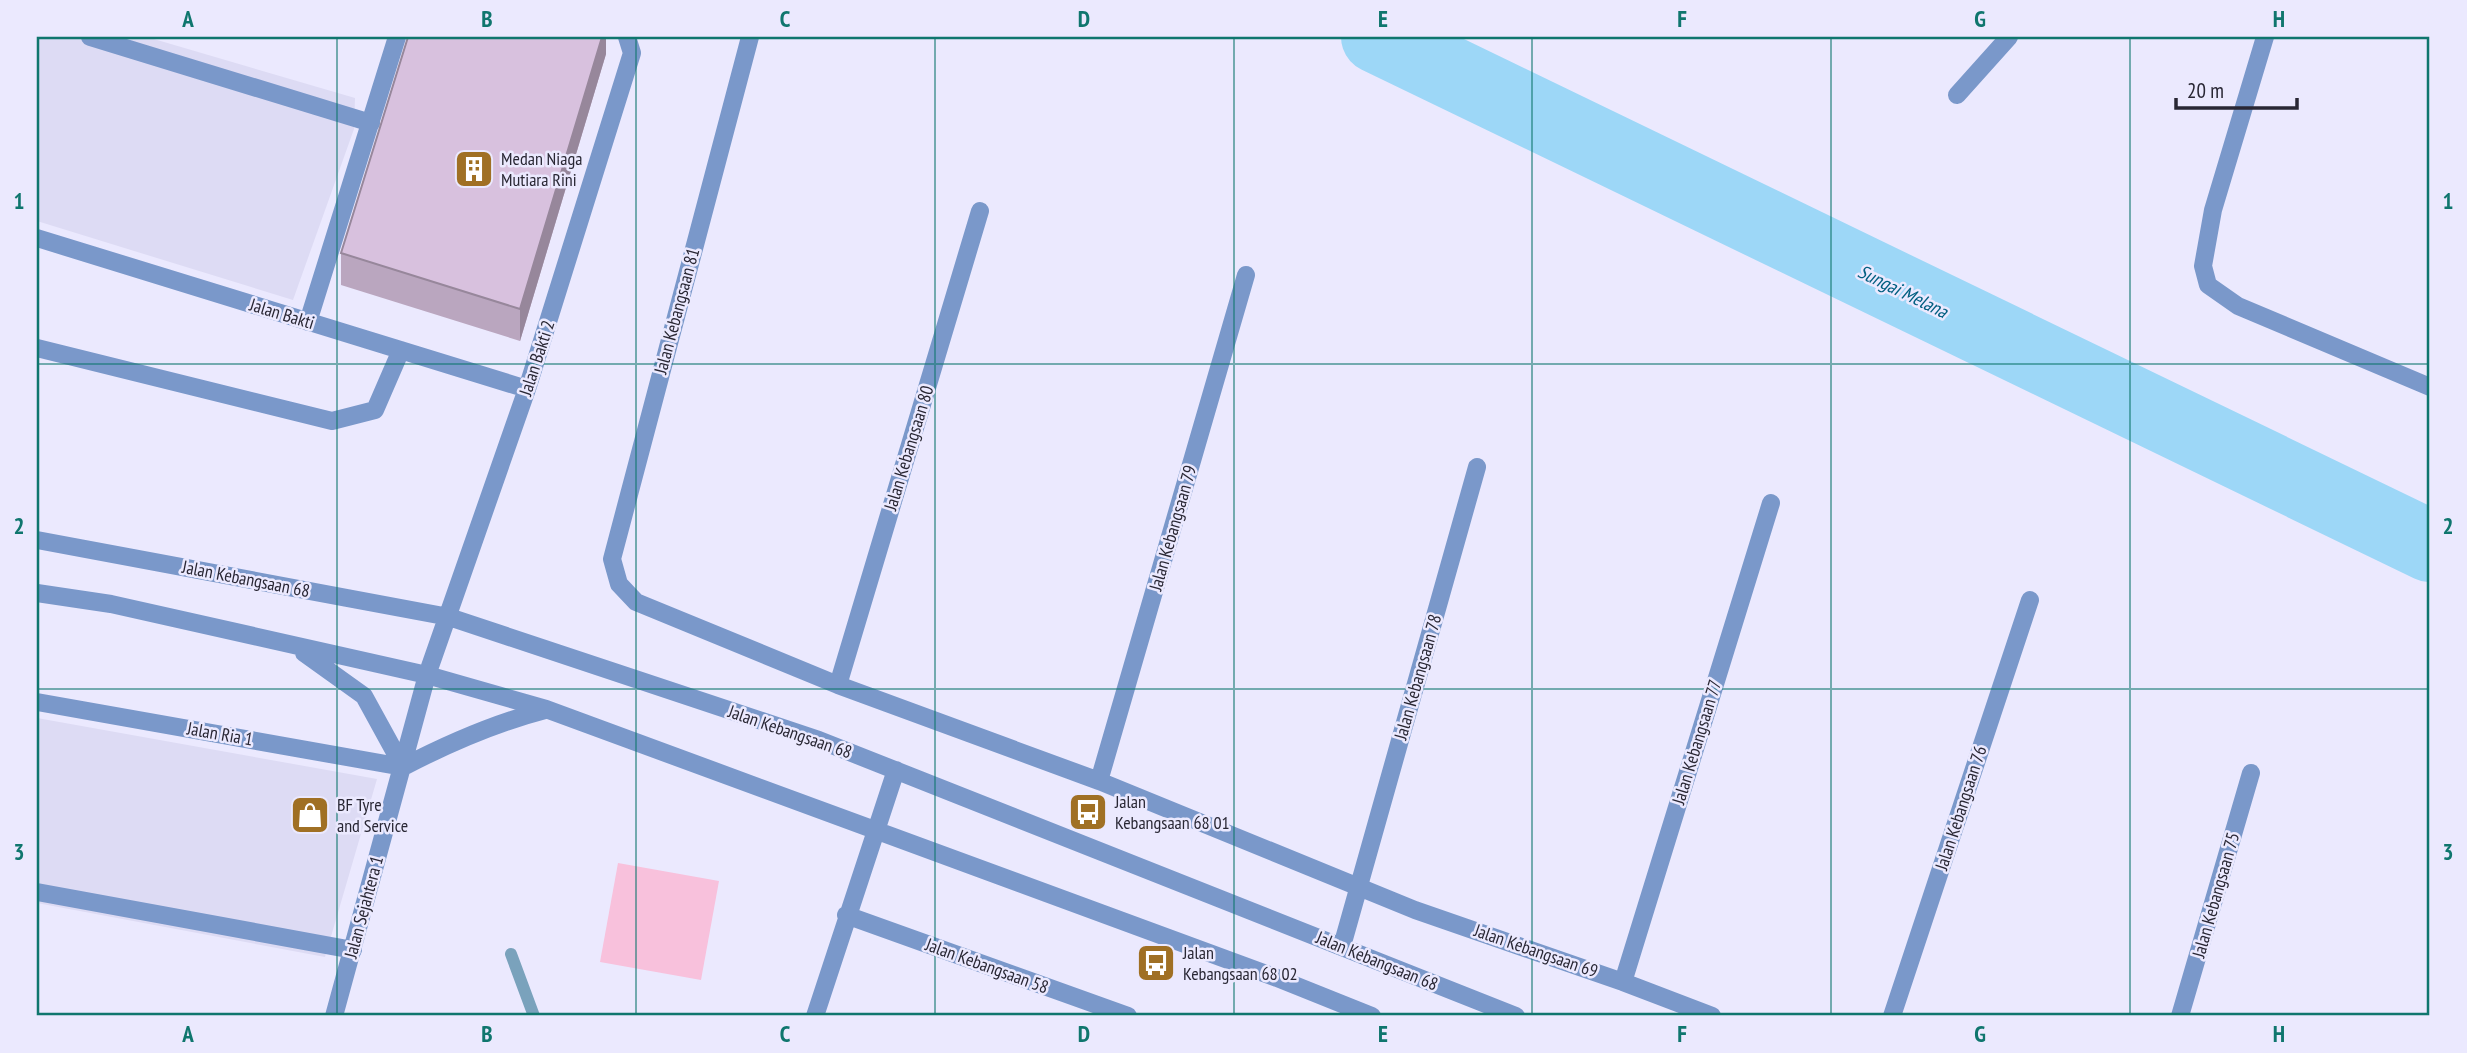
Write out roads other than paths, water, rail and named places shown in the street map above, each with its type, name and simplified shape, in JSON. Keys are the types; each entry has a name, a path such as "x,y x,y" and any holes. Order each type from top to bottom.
{"street":[{"path":"90,37 371,123"},
{"path":"308,321 397,37"},
{"name":"Jalan Bakti 2","path":"428,676 527,389 632,53 627,37"},
{"name":"Jalan Kebangsaan 81","path":"619,584 612,559 750,37"},
{"path":"1957,95 2009,37"},
{"path":"2265,37 2213,210 2203,266 2208,285 2238,306 2430,387"},
{"name":"Jalan Kebangsaan 80","path":"838,685 980,211"},
{"name":"Jalan Bakti","path":"37,239 527,389"},
{"name":"Jalan Kebangsaan 79","path":"1099,780 1246,275"},
{"path":"37,348 332,421 375,410 401,350"},
{"name":"Jalan Kebangsaan 78","path":"1342,946 1478,467"},
{"name":"Jalan Kebangsaan 77","path":"1623,982 1771,503"},
{"name":"Jalan Kebangsaan 68","path":"37,540 449,617 819,740 1516,1016"},
{"name":"Jalan Kebangsaan 69","path":"619,584 636,601 838,685 1099,780 1415,910 1623,982 1712,1016"},
{"path":"37,593 111,604 298,649 428,676 546,709 1372,1016"},
{"name":"Jalan Kebangsaan 76","path":"1892,1016 2030,600"},
{"path":"298,649 364,696 403,766 482,730 546,709"},
{"name":"Jalan Sejahtera 1","path":"334,1016 428,676"},
{"name":"Jalan Ria 1","path":"37,702 403,766"},
{"path":"815,1016 846,915 896,770"},
{"name":"Jalan Kebangsaan 75","path":"2180,1016 2251,773"},
{"path":"37,892 352,950"},
{"name":"Jalan Kebangsaan 58","path":"846,915 1128,1016"}],"waterway":[{"name":"Sungai Melana","path":"1377,37 2430,546"},
{"path":"511,954 534,1016"}],"place":[{"name":"Medan Niaga Mutiara Rini","path":"474,169"},
{"name":"Jalan Kebangsaan 68 01","path":"1088,812"},
{"name":"BF Tyre and Service","path":"310,815"},
{"name":"Jalan Kebangsaan 68 02","path":"1156,963"}]}
